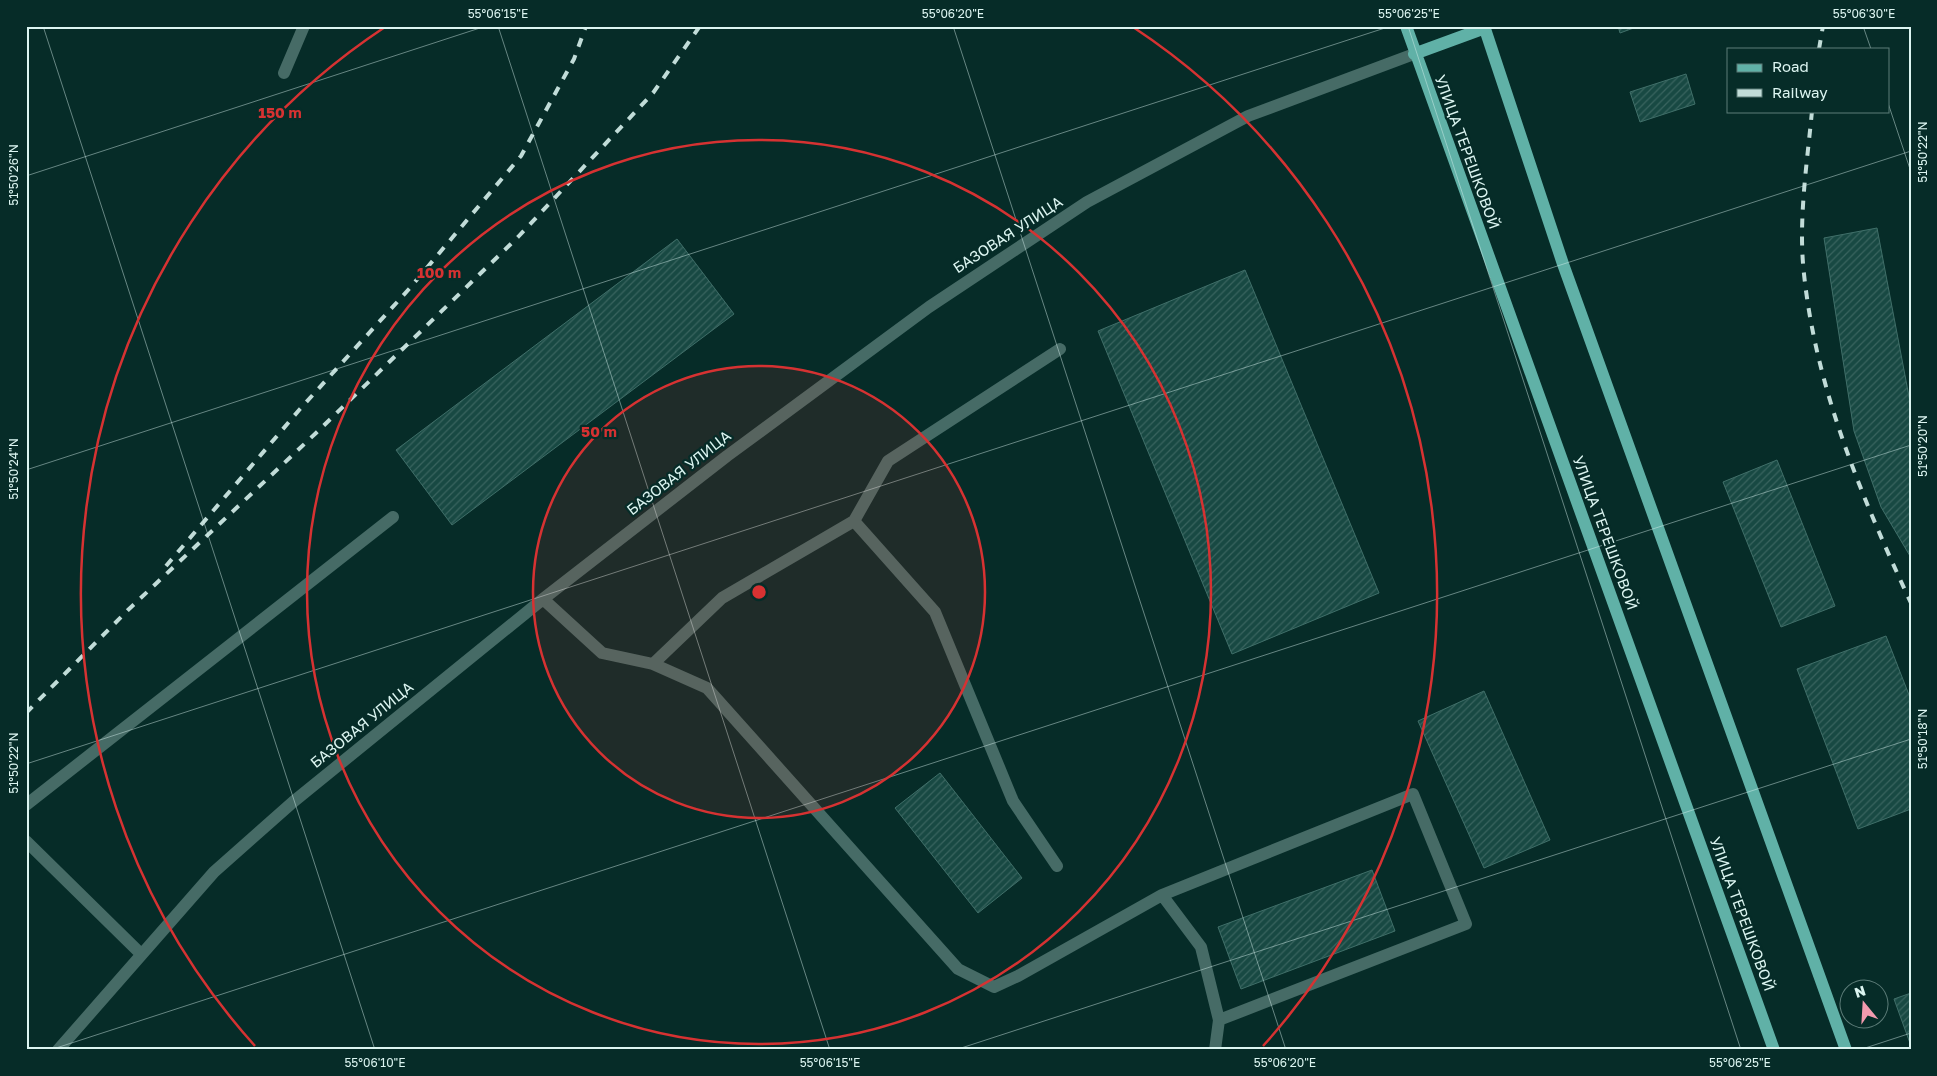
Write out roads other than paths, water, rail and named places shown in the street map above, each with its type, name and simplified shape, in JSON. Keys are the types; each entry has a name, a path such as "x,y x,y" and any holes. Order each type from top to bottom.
{"main road":[{"name":"УЛИЦА ТЕРЕШКОВОЙ","path":"1406,26 1414,54 1774,1050"},
{"path":"1414,54 1485,27 1563,264 1846,1050"}],"street":[{"path":"284,73 304,26"},
{"name":"БАЗОВАЯ УЛИЦА","path":"58,1050 214,872 292,802 543,599 727,456 921,312 1087,202 1248,116 1414,54"},
{"path":"653,664 722,598 854,521 888,461 1060,349"},
{"path":"26,805 393,517"},
{"path":"854,521 935,612 1013,802 1057,866"},
{"path":"543,599 602,653 653,664 707,688 958,969 994,987 1018,976 1162,894 1413,794 1466,924 1219,1020"},
{"path":"26,841 141,954"},
{"path":"1162,894 1201,947 1219,1020 1215,1050"}],"railway":[{"path":"166,566 300,409 409,289 521,156 574,59 586,26"},
{"path":"26,713 128,610 316,433 518,237 653,93 700,26"},
{"path":"1819,48 1823,26"},
{"path":"1812,112 1802,234 1802,254 1810,317 1830,401 1844,442 1875,523 1911,603"}]}
